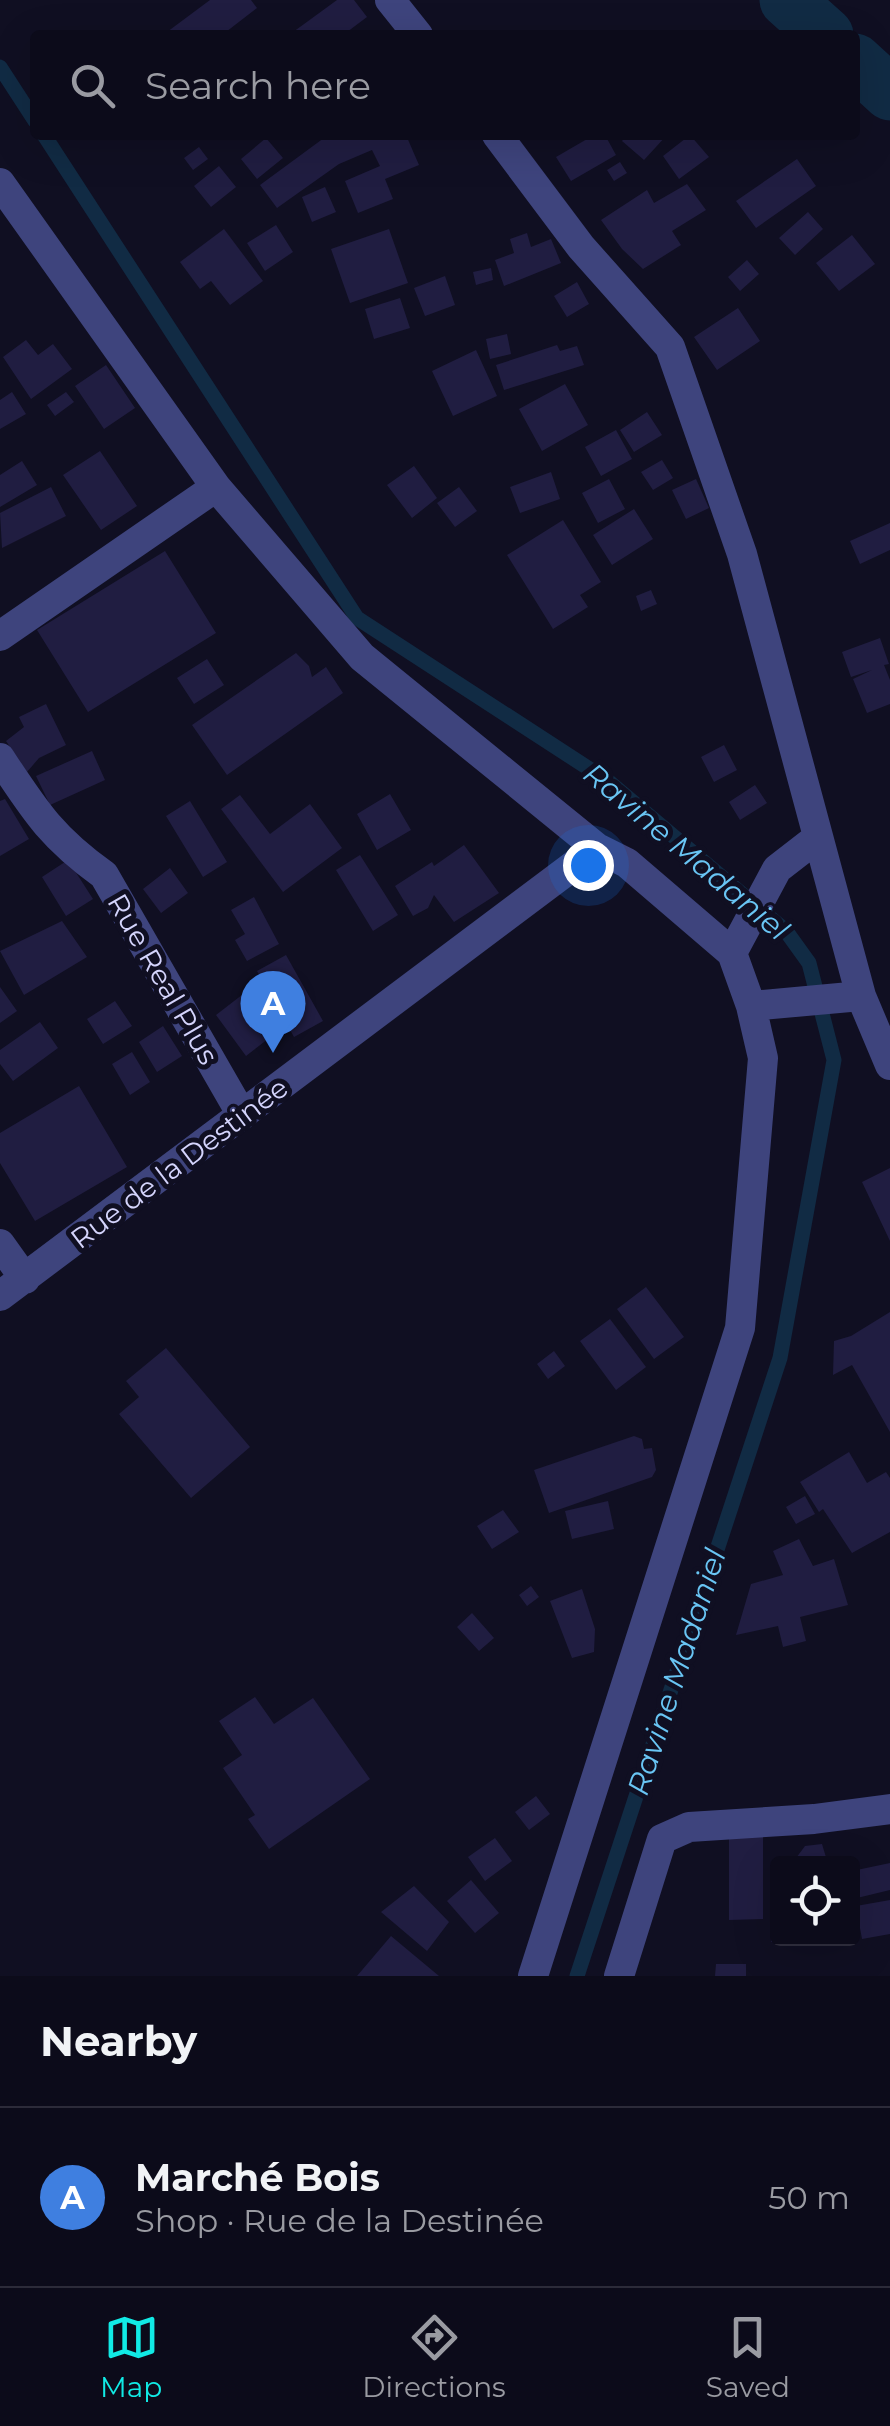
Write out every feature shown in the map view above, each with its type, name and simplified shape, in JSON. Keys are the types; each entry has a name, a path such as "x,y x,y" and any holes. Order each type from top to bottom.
{"street":[{"path":"390,0 414,30"},
{"path":"502,140 581,247 670,347 742,554 861,996 890,1065"},
{"path":"0,183 216,487 362,658 597,848 627,863 732,953 751,1006 763,1058 740,1328 533,1976"},
{"path":"0,636 216,487"},
{"name":"Rue Real Plus","path":"0,758 36,816 70,851 104,875 242,1115"},
{"path":"732,953 777,870 818,838"},
{"name":"Rue de la Destinée","path":"12,1288 597,848"},
{"path":"751,1006 861,996"},
{"path":"0,1244 12,1288"},
{"path":"619,1976 662,1839 689,1826 814,1819 890,1809"}],"building":[{"path":"210,0 251,0 257,8 228,30 170,30"},
{"path":"337,0 354,0 367,17 350,30 296,30"},
{"path":"264,140 283,158 257,179 241,159"},
{"path":"321,140 408,140 419,165 385,179 393,199 358,213 345,181 380,166 372,150 339,164 277,208 260,185"},
{"path":"585,140 608,140 616,155 571,181 556,157"},
{"path":"623,140 662,140 644,160"},
{"path":"684,140 694,140 709,157 679,179 663,156"},
{"path":"199,147 208,159 193,170 184,158"},
{"path":"797,159 816,186 756,228 736,201"},
{"path":"620,162 627,173 614,181 607,170"},
{"path":"219,166 236,187 211,207 194,186"},
{"path":"687,184 706,210 672,231 681,245 643,269 601,220 647,190 654,203"},
{"path":"325,187 336,212 312,222 302,197"},
{"path":"808,212 823,229 795,255 779,238"},
{"path":"276,225 293,252 265,271 247,243"},
{"path":"224,229 263,281 230,305 211,281 200,289 180,262"},
{"path":"389,229 408,283 350,303 331,249"},
{"path":"527,233 531,247 551,239 561,263 504,286 495,260 514,253 510,239"},
{"path":"852,235 875,264 839,291 816,263"},
{"path":"747,260 759,274 740,291 728,277"},
{"path":"491,268 493,280 476,285 473,272"},
{"path":"445,276 455,305 425,316 414,288"},
{"path":"577,282 589,304 567,317 554,296"},
{"path":"400,298 410,328 374,339 365,309"},
{"path":"738,308 760,341 717,370 694,337"},
{"path":"507,334 511,354 490,359 486,339"},
{"path":"26,340 38,355 53,344 72,369 31,399 3,357"},
{"path":"557,345 560,351 577,346 584,365 504,390 496,365"},
{"path":"476,350 497,396 453,416 432,371"},
{"path":"106,365 135,408 104,429 75,386"},
{"path":"565,384 588,425 542,451 519,409"},
{"path":"12,392 26,414 0,429 0,400"},
{"path":"66,392 74,402 55,416 47,405"},
{"path":"647,412 662,435 634,452 620,430"},
{"path":"616,430 632,459 601,476 585,447"},
{"path":"100,451 137,506 101,530 63,475"},
{"path":"662,460 673,478 653,490 641,472"},
{"path":"22,461 37,485 0,507 0,475"},
{"path":"414,466 437,498 412,518 387,485"},
{"path":"551,472 560,499 520,513 510,487"},
{"path":"609,479 625,509 598,523 582,493"},
{"path":"696,479 709,508 686,519 672,490"},
{"path":"51,487 66,516 2,548 0,513"},
{"path":"459,487 477,511 455,527 437,503"},
{"path":"634,509 653,539 612,565 593,535"},
{"path":"563,520 601,582 580,595 588,607 553,629 507,555"},
{"path":"890,523 890,550 860,564 850,541"},
{"path":"165,551 216,633 88,712 37,630"},
{"path":"651,590 657,604 641,611 636,596"},
{"path":"880,638 889,664 884,665 890,680 890,704 867,713 853,679 872,670 851,677 842,652"},
{"path":"296,653 309,666 312,677 326,667 343,693 227,775 192,725"},
{"path":"207,659 224,685 194,704 177,678"},
{"path":"46,704 66,745 39,758 27,772 6,741 24,727 19,717"},
{"path":"724,745 737,770 714,782 701,757"},
{"path":"92,751 105,780 50,805 36,776"},
{"path":"755,785 767,803 740,820 729,802"},
{"path":"390,794 411,830 377,850 357,814"},
{"path":"240,795 270,834 310,804 342,848 283,892 221,809"},
{"path":"5,799 29,839 0,856 0,801"},
{"path":"190,801 227,862 203,877 166,816"},
{"path":"464,845 499,893 454,922 434,895 428,908 413,916 395,886"},
{"path":"360,855 398,915 373,931 336,870"},
{"path":"68,860 93,899 66,916 42,877"},
{"path":"170,868 188,893 161,913 143,889"},
{"path":"254,897 279,944 247,961 235,940 245,934 231,910"},
{"path":"62,921 87,957 24,995 0,951"},
{"path":"286,955 323,1021 294,1037 257,971"},
{"path":"0,987 17,1011 0,1023"},
{"path":"247,991 277,1032 246,1056 216,1015"},
{"path":"115,1001 132,1026 103,1044 87,1019"},
{"path":"40,1022 58,1048 13,1081 0,1064 0,1050"},
{"path":"163,1026 182,1056 157,1072 139,1042"},
{"path":"132,1052 150,1082 130,1095 112,1064"},
{"path":"79,1086 127,1167 35,1221 0,1163 0,1133"},
{"path":"890,1168 890,1241 862,1182"},
{"path":"646,1287 684,1337 654,1359 617,1309"},
{"path":"890,1312 890,1432 852,1365 833,1375 834,1341 851,1336"},
{"path":"610,1319 646,1367 616,1390 580,1341"},
{"path":"166,1348 250,1447 191,1498 119,1414 139,1397 126,1381"},
{"path":"554,1351 565,1366 548,1379 537,1364"},
{"path":"634,1436 642,1439 644,1449 652,1448 656,1470 652,1477 549,1513 534,1470"},
{"path":"849,1452 867,1483 886,1472 890,1478 890,1532 852,1553 800,1482"},
{"path":"805,1496 815,1514 796,1524 786,1507"},
{"path":"608,1501 614,1529 572,1539 565,1511"},
{"path":"503,1510 519,1532 492,1549 477,1526"},
{"path":"799,1539 813,1566 834,1559 848,1605 800,1617 806,1641 783,1647 778,1626 736,1635 751,1584 783,1575 773,1551"},
{"path":"531,1586 539,1597 527,1606 519,1595"},
{"path":"582,1589 595,1629 594,1652 572,1658 550,1601"},
{"path":"472,1613 494,1638 479,1651 457,1627"},
{"path":"255,1697 274,1724 313,1698 370,1779 269,1849 248,1819 255,1815 223,1768 242,1755 219,1721"},
{"path":"536,1796 550,1814 529,1830 515,1812"},
{"path":"763,1835 763,1919 729,1920 729,1836"},
{"path":"495,1838 512,1861 485,1881 468,1857"},
{"path":"822,1844 826,1856 798,1856 805,1846"},
{"path":"890,1863 890,1890 860,1897 860,1869"},
{"path":"471,1880 499,1913 475,1933 447,1901"},
{"path":"414,1886 449,1922 427,1951 381,1912"},
{"path":"890,1900 890,1934 862,1939 860,1905"},
{"path":"391,1936 439,1976 357,1976"},
{"path":"716,1964 746,1964 746,1976 715,1976"}],"waterway":[{"name":"Ravine Madaniel","path":"787,0 820,30"},
{"name":"Ravine Madaniel","path":"860,66 890,93"},
{"name":"Ravine Madaniel","path":"0,67 30,113"},
{"name":"Ravine Madaniel","path":"47,140 357,618 608,781 786,931 809,963 834,1060 780,1358 577,1976"}],"place":[{"name":"Marché Bois","path":"273,1053"}]}
